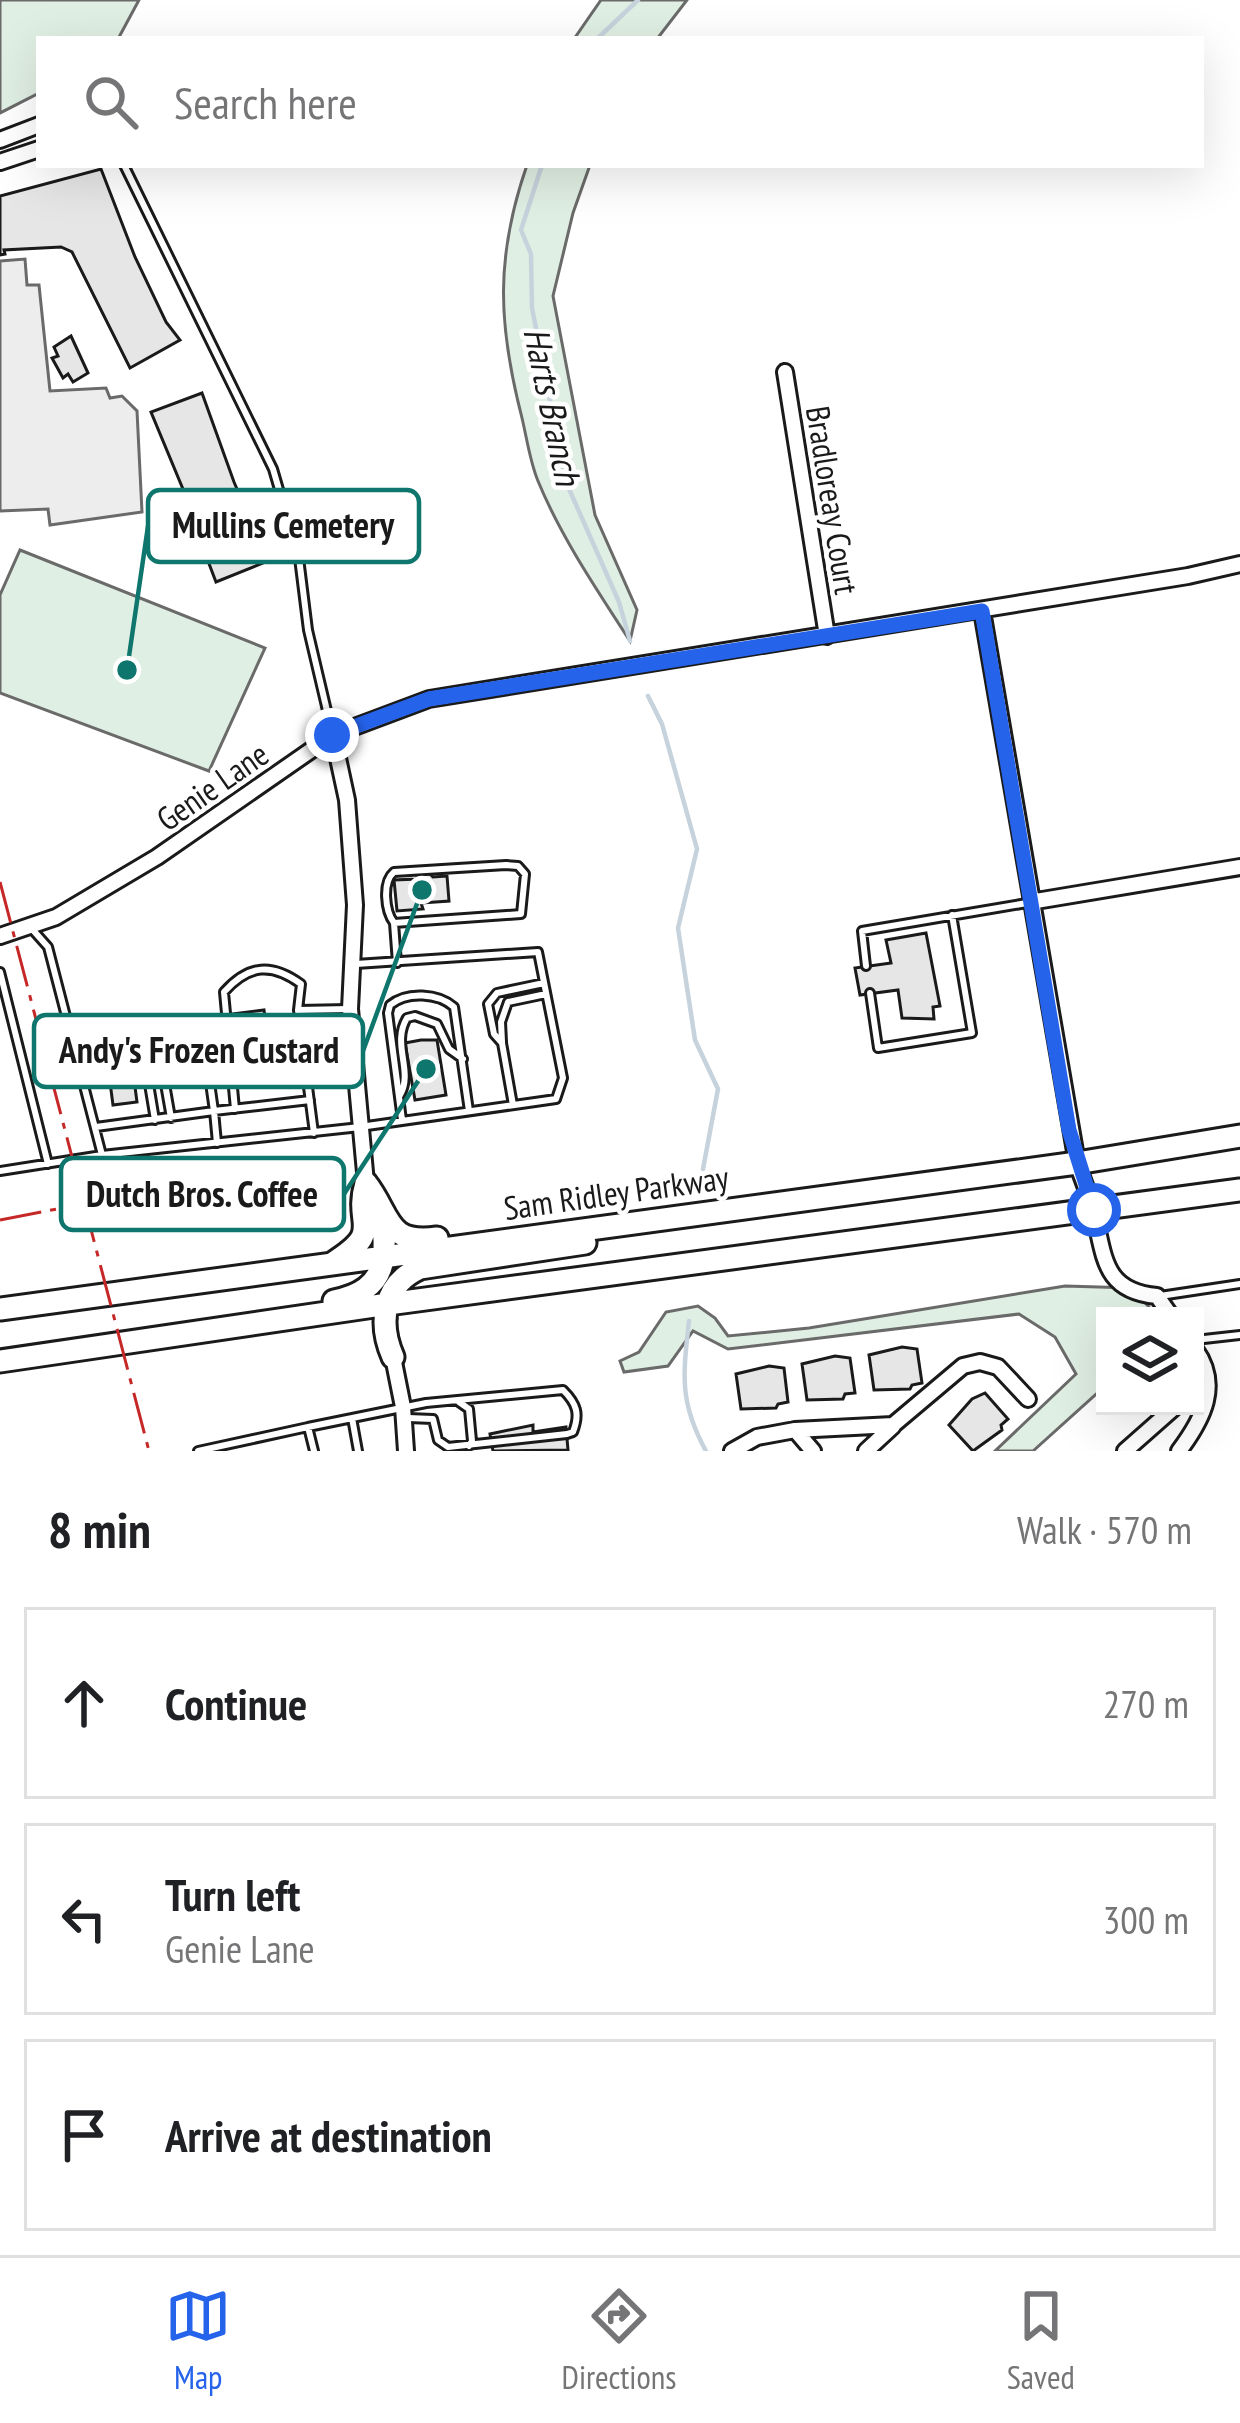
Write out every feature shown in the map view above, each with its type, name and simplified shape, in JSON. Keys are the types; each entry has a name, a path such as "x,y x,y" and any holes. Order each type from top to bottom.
{"main road":[{"name":"Sam Ridley Parkway","path":"0,1310 1240,1136"},
{"path":"366,1183 395,1231 420,1240 587,1219 634,1223"},
{"path":"330,1264 364,1237 366,1183"},
{"path":"0,1360 1240,1190"},
{"path":"150,1339 157,1328 351,1298 373,1283 384,1257 381,1209"},
{"path":"393,1357 383,1328 388,1304 395,1283 420,1268 613,1238 634,1223"},
{"path":"393,1357 396,1327 425,1299"}],"street":[{"path":"0,140 36,126"},
{"path":"0,163 36,149"},
{"name":"Bradloreay Court","path":"785,372 827,636"},
{"name":"Genie Lane","path":"0,936 56,917 157,857 332,735 429,699 1187,577 1240,564"},
{"path":"982,611 1077,1162 1094,1210 1102,1254 1113,1276 1134,1294 1157,1296 1165,1307"},
{"path":"332,735 347,800 355,904 350,1009 366,1183"},
{"path":"1030,902 1240,867"},
{"path":"393,1357 406,1451"},
{"path":"866,1451 963,1366 980,1362 998,1366 1028,1399"},
{"path":"1125,1451 1145,1445 1169,1415"},
{"path":"1179,1451 1201,1415"},
{"path":"732,1451 757,1437 794,1430 893,1425"},
{"path":"794,1430 814,1451"}],"lane":[{"path":"125,168 273,469 299,558 308,630 332,735"},
{"path":"394,923 521,914 525,874 518,866 394,872 386,885 397,963"},
{"path":"866,965 862,931 1030,902"},
{"path":"870,993 878,1048 972,1033 952,915"},
{"path":"30,926 48,947 102,1155"},
{"path":"0,1171 360,1127 556,1099 561,1092 538,952 352,964"},
{"path":"235,1108 224,992 258,967 280,969 301,984 298,1010 314,1132"},
{"path":"0,976 48,1164"},
{"path":"502,1043 494,1034 489,1014 492,997 544,983"},
{"path":"513,1105 501,1022 508,1002 546,994"},
{"path":"402,1120 388,1013 398,998 431,995 454,1007 469,1111"},
{"path":"298,1010 350,1009"},
{"path":"399,1097 406,1084 399,1039 407,1018 437,1024 449,1048 463,1059"},
{"path":"74,1041 201,1019 217,1144"},
{"path":"140,1030 154,1120"},
{"path":"171,1118 166,1062 172,1057 189,1057 208,1073"},
{"path":"96,1127 310,1100"},
{"path":"1157,1296 1240,1284"},
{"path":"1204,1343 1240,1335"},
{"path":"198,1451 352,1418 563,1390 576,1402 578,1420 573,1432 469,1446 442,1444 436,1424 427,1416 404,1413"},
{"path":"459,1402 469,1409 469,1446"},
{"path":"352,1418 358,1451"},
{"path":"308,1426 314,1451"}],"green space":[{"path":"0,0 139,0 120,36 36,36 36,95 0,113"},
{"path":"601,0 687,0 659,36 576,36"},
{"path":"526,168 589,168 553,296 595,515 637,610 630,641 580,563 533,466 505,321 505,261"},
{"path":"20,550 265,648 209,771 0,693 0,595"},
{"path":"1065,1286 1132,1288 1149,1307 1096,1307 1096,1394 1033,1451 995,1451 1076,1374 1055,1337 1019,1314 728,1349 693,1331 668,1366 624,1372 620,1361 639,1352 666,1312 698,1306 728,1336 809,1328"}],"shaded area":[{"path":"25,259 27,285 39,285 50,391 106,388 110,398 122,396 137,411 142,512 50,525 48,509 0,511 0,261"}],"building":[{"path":"101,169 135,257 166,322 180,340 130,368 72,252 61,247 4,250 0,255 0,196"},
{"path":"71,336 88,373 73,382 68,374 63,378 52,358 58,356 54,347"},
{"path":"202,393 268,561 216,582 208,561 212,559 151,412"},
{"path":"428,872 433,877 447,876 449,901 397,911 394,880 417,879 417,873"},
{"path":"926,933 940,1006 933,1007 934,1019 902,1018 898,990 860,995 855,968 891,963 886,940"},
{"path":"264,1010 273,1071 241,1075 232,1014"},
{"path":"437,1040 446,1095 415,1100 405,1043"},
{"path":"130,1049 137,1102 113,1105 106,1052"},
{"path":"902,1347 917,1349 922,1383 910,1389 874,1390 869,1355"},
{"path":"835,1356 850,1358 855,1393 843,1399 807,1400 802,1364"},
{"path":"769,1366 784,1368 788,1402 776,1408 741,1409 736,1374"},
{"path":"985,1393 1008,1419 1002,1430 973,1451 949,1425 972,1399"},
{"path":"533,1425 533,1432 566,1427 568,1450 493,1451 490,1434"}],"waterway":[{"name":"Harts Branch","path":"600,36 638,0"},
{"name":"Harts Branch","path":"541,168 521,230 531,254 532,308 566,482 619,602 630,641"},
{"name":"Harts Branch","path":"648,696 662,724 697,849 678,928 695,1040 718,1089 703,1169"},
{"name":"Harts Branch","path":"689,1321 685,1388 691,1418 706,1451"}],"power":[{"path":"0,882 149,1451"},
{"path":"0,1220 83,1204"}],"place":[{"name":"Mullins Cemetery","path":"127,670"},
{"name":"Andy's Frozen Custard","path":"422,890"},
{"name":"Dutch Bros. Coffee","path":"426,1069"}],"route":[{"path":"332,735 429,699 982,611 1069,1130 1094,1210"}]}
